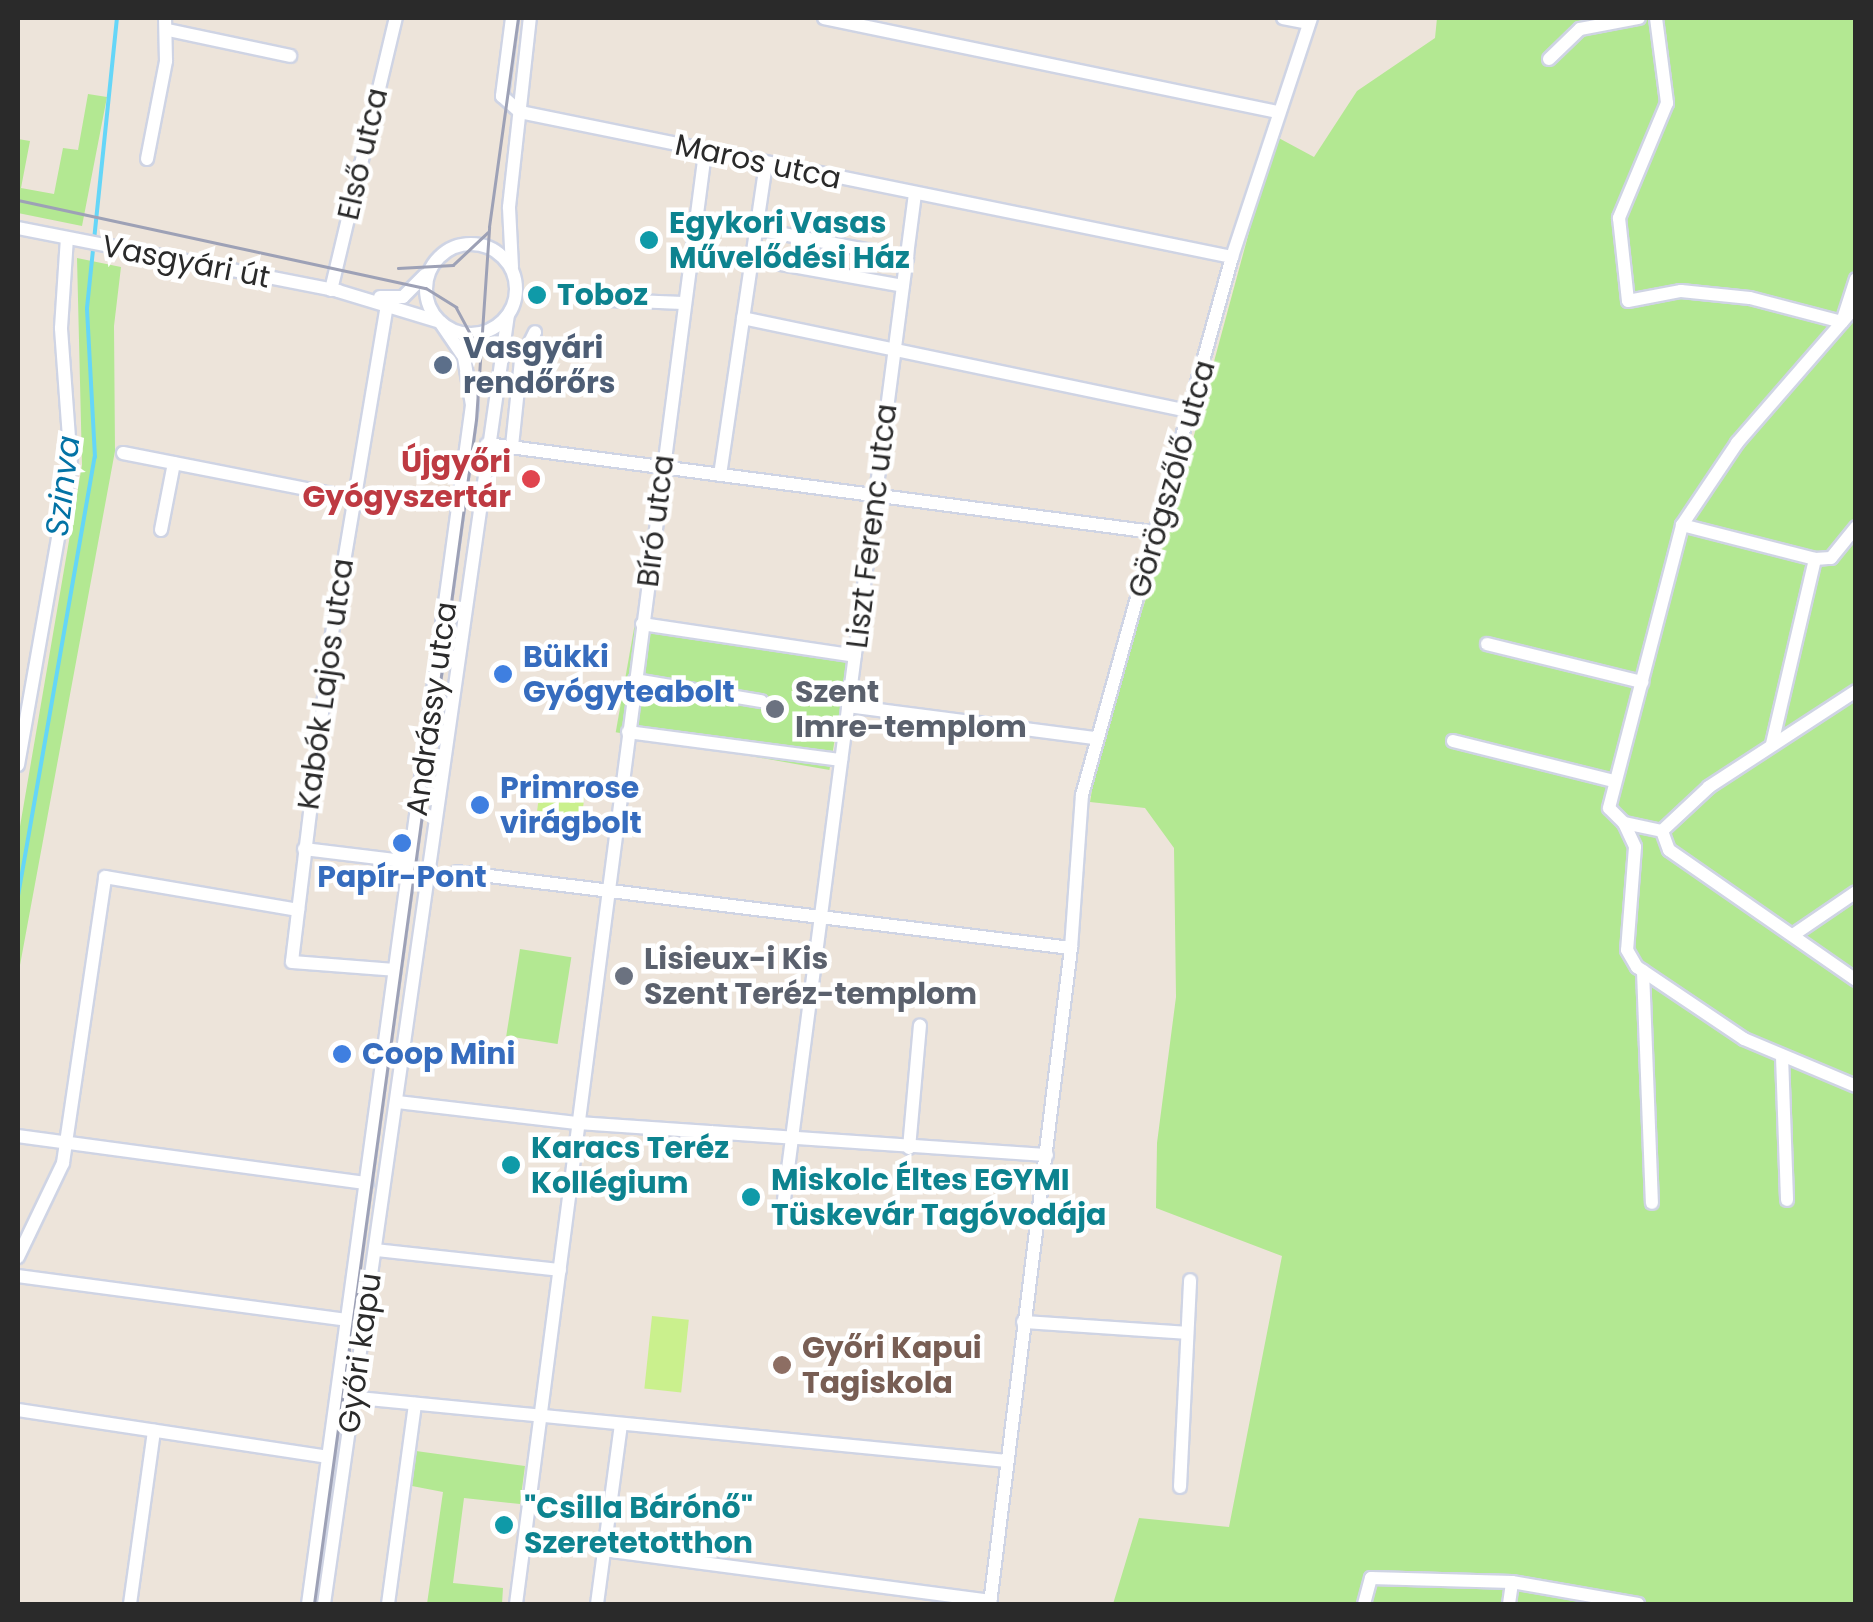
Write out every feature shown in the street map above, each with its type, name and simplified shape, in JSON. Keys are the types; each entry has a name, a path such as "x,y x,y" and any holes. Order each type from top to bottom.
{"street":[{"name":"Első utca","path":"331,290 396,18"},
{"path":"512,18 502,96 520,112"},
{"path":"512,269 491,248 473,244 452,248 433,265 426,296 440,322 474,334 508,315 516,292 508,226 530,18"},
{"path":"824,18 1275,111"},
{"path":"1283,18 1310,20"},
{"path":"1549,58 1580,29 1639,18"},
{"path":"1656,18 1667,103 1619,218 1628,301 1681,291 1750,298 1842,322"},
{"name":"Görögszőlő utca","path":"990,1603 1047,1155 1082,795 1094,738 1160,533 1275,111 1310,20"},
{"path":"148,160 166,24 290,56"},
{"name":"Maros utca","path":"520,112 1232,258"},
{"name":"Bíró utca","path":"516,1604 544,1416 576,1122 705,152"},
{"path":"720,474 766,164"},
{"name":"Liszt Ferenc utca","path":"782,1216 915,194"},
{"name":"Vasgyári út","path":"18,228 354,295 440,322"},
{"path":"756,229 906,258"},
{"path":"18,765 71,465 61,328 67,238"},
{"path":"752,259 903,286"},
{"name":"Vasgyári út","path":"354,295 402,297 433,265"},
{"path":"1842,322 1856,279"},
{"path":"586,299 683,303"},
{"name":"Kabók Lajos utca","path":"386,304 352,498 292,962 395,970"},
{"path":"1856,306 1737,443 1682,526 1614,780 1610,808 1624,824 1634,848 1626,950 1643,971 1744,1039 1856,1086"},
{"name":"Andrássy utca","path":"398,1102 508,315"},
{"path":"743,318 1192,412"},
{"name":"Andrássy utca","path":"373,1102 412,862 472,405 464,356 440,322"},
{"path":"512,446 521,361 535,332"},
{"path":"489,443 1160,533"},
{"path":"123,453 352,498"},
{"path":"161,530 174,463"},
{"path":"1682,526 1816,558 1831,558 1856,527"},
{"path":"1772,744 1816,558"},
{"path":"642,624 854,656"},
{"path":"1487,644 1642,682"},
{"path":"635,680 761,701"},
{"path":"1662,831 1709,787 1856,690"},
{"path":"848,706 1094,738"},
{"path":"628,732 841,760"},
{"path":"1454,742 1614,780"},
{"path":"1624,824 1662,831"},
{"path":"1662,831 1669,850 1856,980"},
{"path":"304,850 412,862"},
{"path":"457,872 1070,948"},
{"path":"18,1258 68,1142 104,877 298,910"},
{"path":"1794,935 1856,892"},
{"path":"1643,971 1652,1203"},
{"path":"908,1148 920,1026"},
{"path":"1782,1056 1787,1200"},
{"name":"Győri kapu","path":"324,1604 345,1397 348,1320 367,1183 373,1102"},
{"path":"398,1102 576,1122 1047,1155"},
{"name":"Győri kapu","path":"308,1604 328,1457 345,1397 376,1250 398,1102"},
{"path":"18,1136 367,1183"},
{"path":"376,1250 560,1270"},
{"path":"18,1276 348,1320"},
{"path":"1180,1487 1190,1280"},
{"path":"1023,1322 1186,1333"},
{"path":"345,1397 1007,1462"},
{"path":"388,1604 415,1404"},
{"path":"18,1410 328,1457"},
{"path":"597,1604 621,1425"},
{"path":"130,1604 154,1432"},
{"path":"604,1550 990,1603"},
{"path":"1364,1604 1371,1578 1512,1582 1638,1604"},
{"path":"1509,1604 1512,1582"}],"green space":[{"path":"1437,18 1855,18 1855,1604 1113,1604 1139,1518 1229,1527 1282,1256 1156,1208 1157,1143 1176,997 1174,848 1145,808 1090,802 1100,740 1169,528 1275,136 1314,157 1357,91 1435,38"},
{"path":"88,94 107,97 82,226 18,213 18,139 30,141 21,188 54,194 63,148 78,150"},
{"path":"77,258 121,267 114,326 115,451 18,976 18,838 82,465"},
{"path":"635,623 849,661 829,770 616,732"},
{"path":"541,783 586,789 582,817 537,811"},
{"path":"520,949 571,957 558,1044 506,1036"},
{"path":"652,1316 689,1320 681,1392 644,1389"},
{"path":"416,1451 525,1466 520,1504 464,1498 453,1583 503,1588 502,1604 427,1604 443,1492 412,1486"}],"waterway":[{"name":"Szinva","path":"18,896 95,457 87,308 117,18"}],"tram line":[{"path":"314,1604 476,420 489,227 518,18"},
{"path":"18,200 426,288 456,307 477,346"},
{"path":"398,268 453,265 487,233"}],"place":[{"name":"Egykori Vasas Művelődési Ház","path":"649,240"},
{"name":"Toboz","path":"537,295"},
{"name":"Vasgyári rendőrőrs","path":"443,365"},
{"name":"Újgyőri Gyógyszertár","path":"531,479"},
{"name":"Bükki Gyógyteabolt","path":"503,674"},
{"name":"Szent Imre-templom","path":"775,709"},
{"name":"Primrose virágbolt","path":"480,805"},
{"name":"Papír-Pont","path":"402,843"},
{"name":"Lisieux-i Kis Szent Teréz-templom","path":"624,976"},
{"name":"Coop Mini","path":"342,1054"},
{"name":"Karacs Teréz Kollégium","path":"511,1165"},
{"name":"Miskolc Éltes EGYMI Tüskevár Tagóvodája","path":"751,1197"},
{"name":"Győri Kapui Tagiskola","path":"782,1365"},
{"name":"\"Csilla Bárónő\" Szeretetotthon","path":"504,1525"}]}
